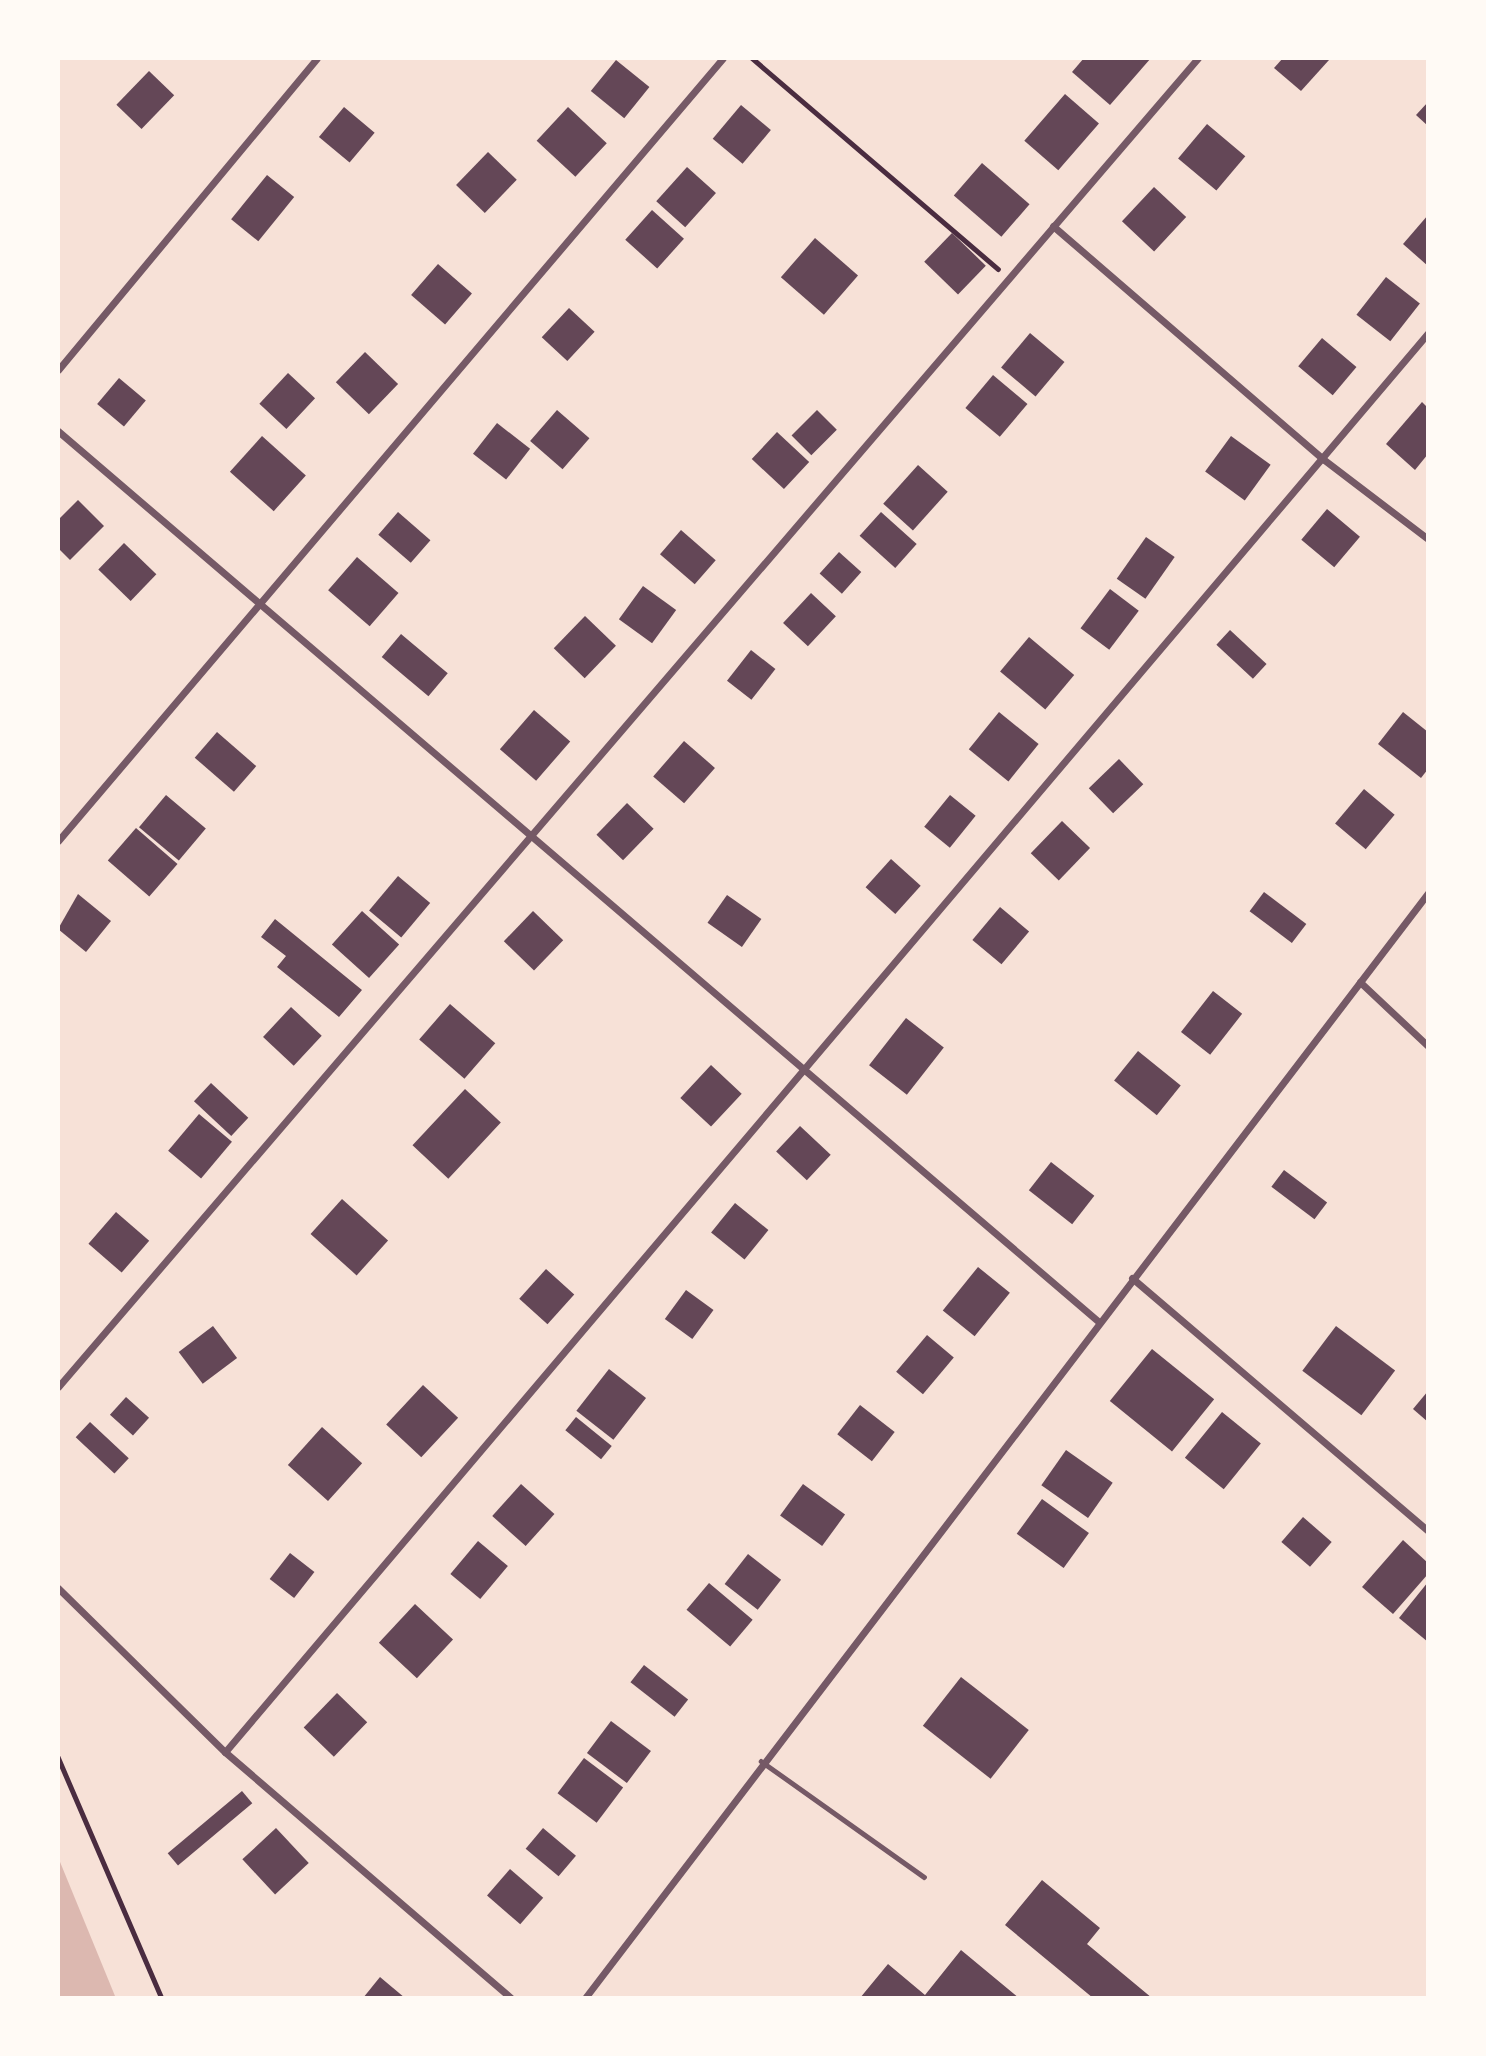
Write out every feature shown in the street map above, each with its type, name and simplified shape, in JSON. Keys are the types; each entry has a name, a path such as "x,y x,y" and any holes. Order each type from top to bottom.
{"street":[{"path":"58,370 317,58"},
{"path":"58,841 723,58"},
{"path":"58,1387 1198,58"},
{"path":"1054,226 1323,459 1428,539"},
{"path":"225,1752 1428,333"},
{"path":"58,431 1099,1322"},
{"path":"585,1998 761,1761 1428,893"},
{"path":"1360,982 1428,1046"},
{"path":"1132,1278 1428,1531"},
{"path":"58,1588 225,1752 511,1998"}],"lane":[{"path":"761,1761 924,1877"}],"path":[{"path":"752,58 1009,278"},
{"path":"58,1757 162,1998"}],"shaded area":[{"path":"58,1857 115,1996 115,1998 58,1998"}],"building":[{"path":"1084,58 1151,58 1110,105 1072,72"},
{"path":"1283,58 1329,60 1301,91 1274,68"},
{"path":"616,60 649,87 624,118 591,91"},
{"path":"149,71 174,95 142,129 116,105"},
{"path":"1065,94 1099,124 1058,170 1024,141"},
{"path":"1428,102 1428,126 1416,115"},
{"path":"741,105 771,130 743,164 713,139"},
{"path":"344,107 375,133 350,163 319,137"},
{"path":"568,107 607,143 575,177 537,141"},
{"path":"1207,124 1245,156 1216,191 1178,158"},
{"path":"488,152 517,180 485,213 456,185"},
{"path":"982,163 1030,204 1001,237 954,195"},
{"path":"687,167 716,193 685,227 656,201"},
{"path":"267,175 294,197 258,241 231,219"},
{"path":"1154,187 1186,217 1154,251 1122,221"},
{"path":"652,210 684,239 657,268 625,240"},
{"path":"1428,215 1428,266 1403,244"},
{"path":"952,233 986,266 958,294 924,262"},
{"path":"815,238 858,275 824,315 781,277"},
{"path":"438,264 472,294 445,324 411,295"},
{"path":"1386,277 1420,303 1390,341 1356,315"},
{"path":"569,308 595,332 567,361 542,337"},
{"path":"1030,333 1064,362 1036,396 1001,367"},
{"path":"1322,338 1356,367 1333,395 1298,366"},
{"path":"365,352 398,384 369,414 336,382"},
{"path":"288,373 315,398 286,429 259,404"},
{"path":"993,375 1027,404 1000,437 965,408"},
{"path":"119,378 146,400 124,427 97,404"},
{"path":"1422,402 1428,408 1428,454 1415,470 1386,444"},
{"path":"557,410 589,438 563,469 530,441"},
{"path":"817,410 837,430 811,455 792,435"},
{"path":"497,423 530,449 506,480 473,454"},
{"path":"777,432 809,462 784,489 752,459"},
{"path":"262,436 306,475 274,511 230,472"},
{"path":"1231,436 1271,465 1245,500 1205,472"},
{"path":"918,465 948,492 913,530 883,504"},
{"path":"78,500 104,526 70,560 58,548 58,520"},
{"path":"1327,509 1360,537 1334,567 1301,540"},
{"path":"398,512 430,540 411,563 378,535"},
{"path":"881,512 917,544 895,568 860,536"},
{"path":"681,530 716,560 695,584 660,554"},
{"path":"1146,537 1175,557 1145,599 1117,579"},
{"path":"124,543 156,574 131,601 98,570"},
{"path":"839,552 861,572 842,594 820,574"},
{"path":"357,557 399,593 370,626 328,590"},
{"path":"643,586 676,610 652,643 619,619"},
{"path":"1110,589 1139,611 1109,650 1081,628"},
{"path":"811,593 836,616 808,646 783,623"},
{"path":"585,616 616,646 585,678 554,648"},
{"path":"1230,630 1267,664 1253,679 1216,645"},
{"path":"401,634 448,673 428,696 382,657"},
{"path":"1029,637 1074,675 1045,709 1000,671"},
{"path":"751,650 775,669 751,700 727,681"},
{"path":"534,710 570,741 536,781 500,749"},
{"path":"999,712 1039,744 1008,781 969,749"},
{"path":"1403,712 1428,732 1428,769 1421,778 1378,744"},
{"path":"217,732 256,766 234,792 195,758"},
{"path":"684,741 715,768 684,803 653,776"},
{"path":"1119,759 1143,784 1113,813 1089,788"},
{"path":"1364,789 1395,815 1366,849 1335,823"},
{"path":"166,795 206,828 179,861 139,827"},
{"path":"950,795 976,816 950,848 924,827"},
{"path":"627,803 654,829 623,860 596,835"},
{"path":"1062,821 1090,848 1059,880 1031,853"},
{"path":"136,828 178,864 149,897 108,860"},
{"path":"891,859 921,886 895,914 866,887"},
{"path":"398,876 430,903 401,937 369,910"},
{"path":"1264,892 1306,924 1292,943 1250,911"},
{"path":"78,894 111,921 86,952 58,929"},
{"path":"727,895 761,919 742,947 707,923"},
{"path":"1000,907 1029,931 1001,964 972,940"},
{"path":"362,911 399,944 369,978 332,944"},
{"path":"533,911 563,940 534,970 504,941"},
{"path":"275,919 362,990 339,1017 277,967 286,956 261,937"},
{"path":"1213,991 1242,1014 1210,1055 1181,1032"},
{"path":"450,1004 495,1043 464,1079 419,1039"},
{"path":"291,1007 322,1036 294,1066 263,1037"},
{"path":"906,1018 944,1048 907,1095 869,1065"},
{"path":"1138,1051 1181,1086 1157,1115 1114,1081"},
{"path":"711,1065 742,1094 711,1127 680,1098"},
{"path":"211,1083 248,1118 231,1136 194,1101"},
{"path":"465,1089 501,1122 448,1179 412,1145"},
{"path":"199,1114 232,1142 201,1178 168,1151"},
{"path":"800,1126 831,1155 807,1180 776,1152"},
{"path":"1051,1162 1094,1196 1072,1224 1029,1190"},
{"path":"1284,1170 1327,1202 1314,1219 1271,1187"},
{"path":"342,1199 388,1240 357,1275 311,1234"},
{"path":"735,1203 768,1230 745,1260 711,1233"},
{"path":"116,1212 149,1241 122,1273 88,1244"},
{"path":"978,1267 1010,1293 975,1336 943,1311"},
{"path":"546,1269 574,1294 547,1324 519,1299"},
{"path":"686,1290 714,1310 692,1339 665,1319"},
{"path":"213,1326 237,1358 203,1384 179,1352"},
{"path":"1336,1326 1395,1371 1361,1415 1302,1371"},
{"path":"927,1335 954,1357 923,1394 896,1372"},
{"path":"1152,1349 1214,1399 1172,1451 1110,1401"},
{"path":"609,1369 646,1398 613,1440 576,1411"},
{"path":"423,1385 458,1418 421,1457 386,1424"},
{"path":"1428,1391 1428,1422 1413,1409"},
{"path":"126,1397 149,1418 133,1436 110,1415"},
{"path":"860,1405 895,1432 872,1461 837,1434"},
{"path":"1222,1412 1261,1443 1224,1489 1185,1458"},
{"path":"576,1417 612,1446 601,1459 565,1430"},
{"path":"90,1422 129,1458 114,1474 76,1437"},
{"path":"322,1427 362,1463 328,1501 288,1465"},
{"path":"1066,1450 1113,1483 1088,1518 1041,1485"},
{"path":"521,1484 554,1514 526,1546 492,1516"},
{"path":"803,1484 845,1515 822,1546 780,1516"},
{"path":"1042,1499 1089,1533 1064,1568 1017,1534"},
{"path":"1303,1517 1332,1542 1310,1567 1281,1542"},
{"path":"1403,1540 1428,1563 1428,1574 1393,1614 1362,1587"},
{"path":"478,1541 508,1566 480,1599 450,1574"},
{"path":"290,1553 314,1572 294,1598 270,1579"},
{"path":"748,1554 781,1580 758,1610 725,1584"},
{"path":"1428,1582 1428,1642 1399,1618"},
{"path":"709,1583 753,1620 730,1646 687,1610"},
{"path":"415,1604 453,1639 417,1678 379,1643"},
{"path":"644,1665 688,1699 675,1717 630,1682"},
{"path":"961,1677 1029,1730 991,1779 923,1726"},
{"path":"337,1693 367,1722 334,1757 304,1728"},
{"path":"611,1721 651,1751 627,1783 587,1753"},
{"path":"584,1758 623,1787 597,1823 558,1793"},
{"path":"242,1791 252,1803 178,1866 168,1853"},
{"path":"276,1828 309,1863 275,1894 242,1859"},
{"path":"543,1828 576,1856 559,1876 526,1849"},
{"path":"510,1869 543,1898 520,1924 487,1895"},
{"path":"1042,1880 1100,1928 1087,1944 1152,1998 1093,1998 1005,1925"},
{"path":"961,1950 1019,1998 860,1998 888,1964 925,1995"},
{"path":"380,1977 405,1998 363,1998"}]}
